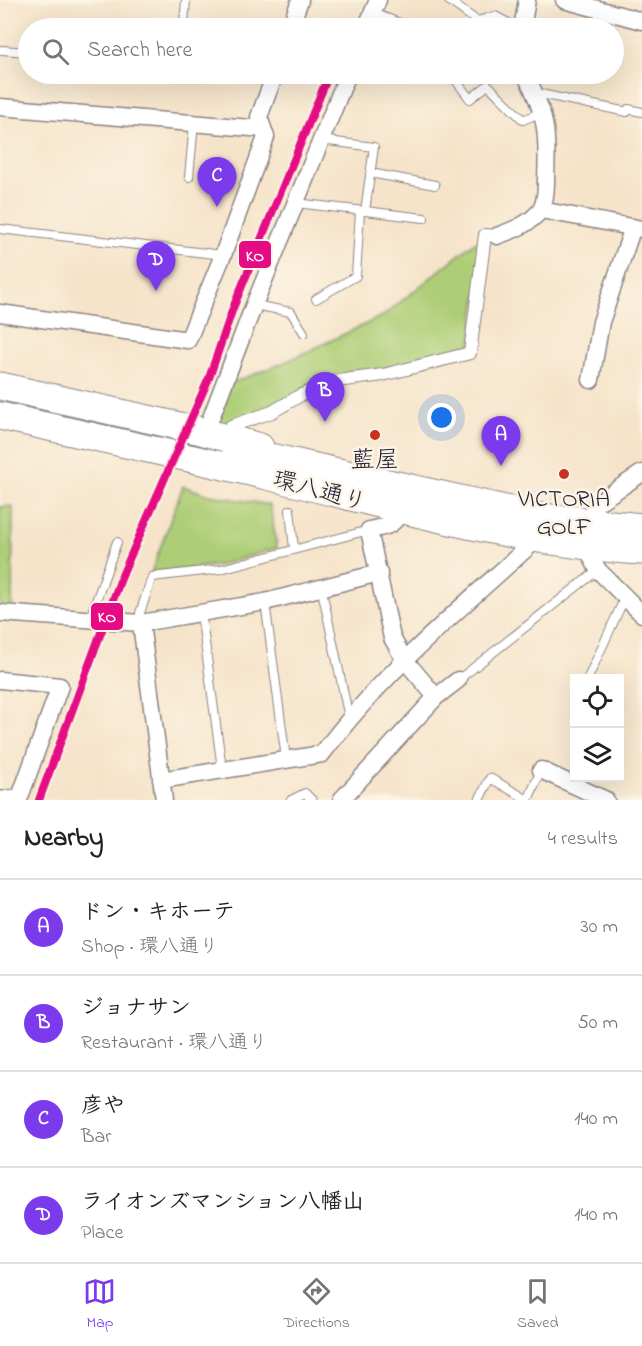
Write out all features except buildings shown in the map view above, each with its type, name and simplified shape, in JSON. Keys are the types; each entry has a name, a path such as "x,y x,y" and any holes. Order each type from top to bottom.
{"main road":[{"path":"0,386 258,446 271,467 186,472 0,432"},
{"name":"環八通り","path":"0,401 122,436"},
{"name":"環八通り","path":"0,416 122,436 271,467 540,517 585,534 642,551"},
{"name":"環八通り","path":"271,467 401,511 537,539 642,527"}],"street":[{"path":"294,18 300,0"},
{"path":"522,18 527,0"},
{"path":"564,0 612,7 642,21"},
{"path":"0,313 188,340 223,255 266,137 259,117 268,84"},
{"path":"197,430 209,423 254,305 344,84"},
{"path":"231,426 272,412 301,395 337,381 383,375 470,353 485,235 496,236 522,227 541,210 546,186 548,138 543,112 531,84"},
{"path":"0,107 263,129"},
{"path":"541,210 637,228 601,322 591,380"},
{"path":"642,473 597,503 585,534 598,570 642,614"},
{"path":"401,511 390,526 369,530 380,573 392,638 404,659 436,697"},
{"path":"161,780 322,754 349,718 404,659 537,539"},
{"path":"0,613 141,622 265,602 321,586 380,573"},
{"path":"141,622 164,800"},
{"path":"0,680 60,686 22,799 0,800"},
{"path":"341,800 436,697 458,680"},
{"path":"541,770 606,800"}],"lane":[{"path":"184,18 186,0"},
{"path":"448,0 473,18"},
{"path":"375,6 396,18"},
{"path":"2,50 18,51"},
{"path":"459,84 470,99 488,85 523,120 543,112"},
{"path":"536,93 627,112 628,109 642,112"},
{"path":"189,177 194,123"},
{"path":"316,299 356,276 362,211 374,147 321,140"},
{"path":"370,173 435,185"},
{"path":"296,203 424,218"},
{"path":"0,229 223,255"},
{"path":"254,305 291,312 304,333"},
{"path":"290,510 294,549"},
{"path":"141,622 141,613 152,577 221,570 369,530"},
{"path":"90,618 117,542"},
{"path":"458,680 598,570"},
{"path":"321,586 349,718"},
{"path":"590,674 625,597"},
{"path":"265,602 286,759"},
{"path":"201,613 222,769"},
{"path":"479,800 490,778 528,800 541,770"},
{"path":"291,800 305,793 312,800"}],"green space":[{"path":"475,242 484,242 470,353 337,381 231,426 215,423 229,384 283,363 383,316"},
{"path":"183,486 209,495 270,505 277,548 220,565 151,573"},
{"path":"13,506 12,614 0,613 0,507"}],"transit line":[{"name":"KO","path":"39,800 123,573 209,378 233,308 325,84"}],"place":[{"name":"彦や","path":"217,207"},
{"name":"ライオンズマンション八幡山","path":"156,291"},
{"name":"ジョナサン","path":"325,422"},
{"name":"藍屋","path":"375,435"},
{"name":"ドン・キホーテ","path":"501,466"},
{"name":"VICTORIA GOLF","path":"564,474"}]}
